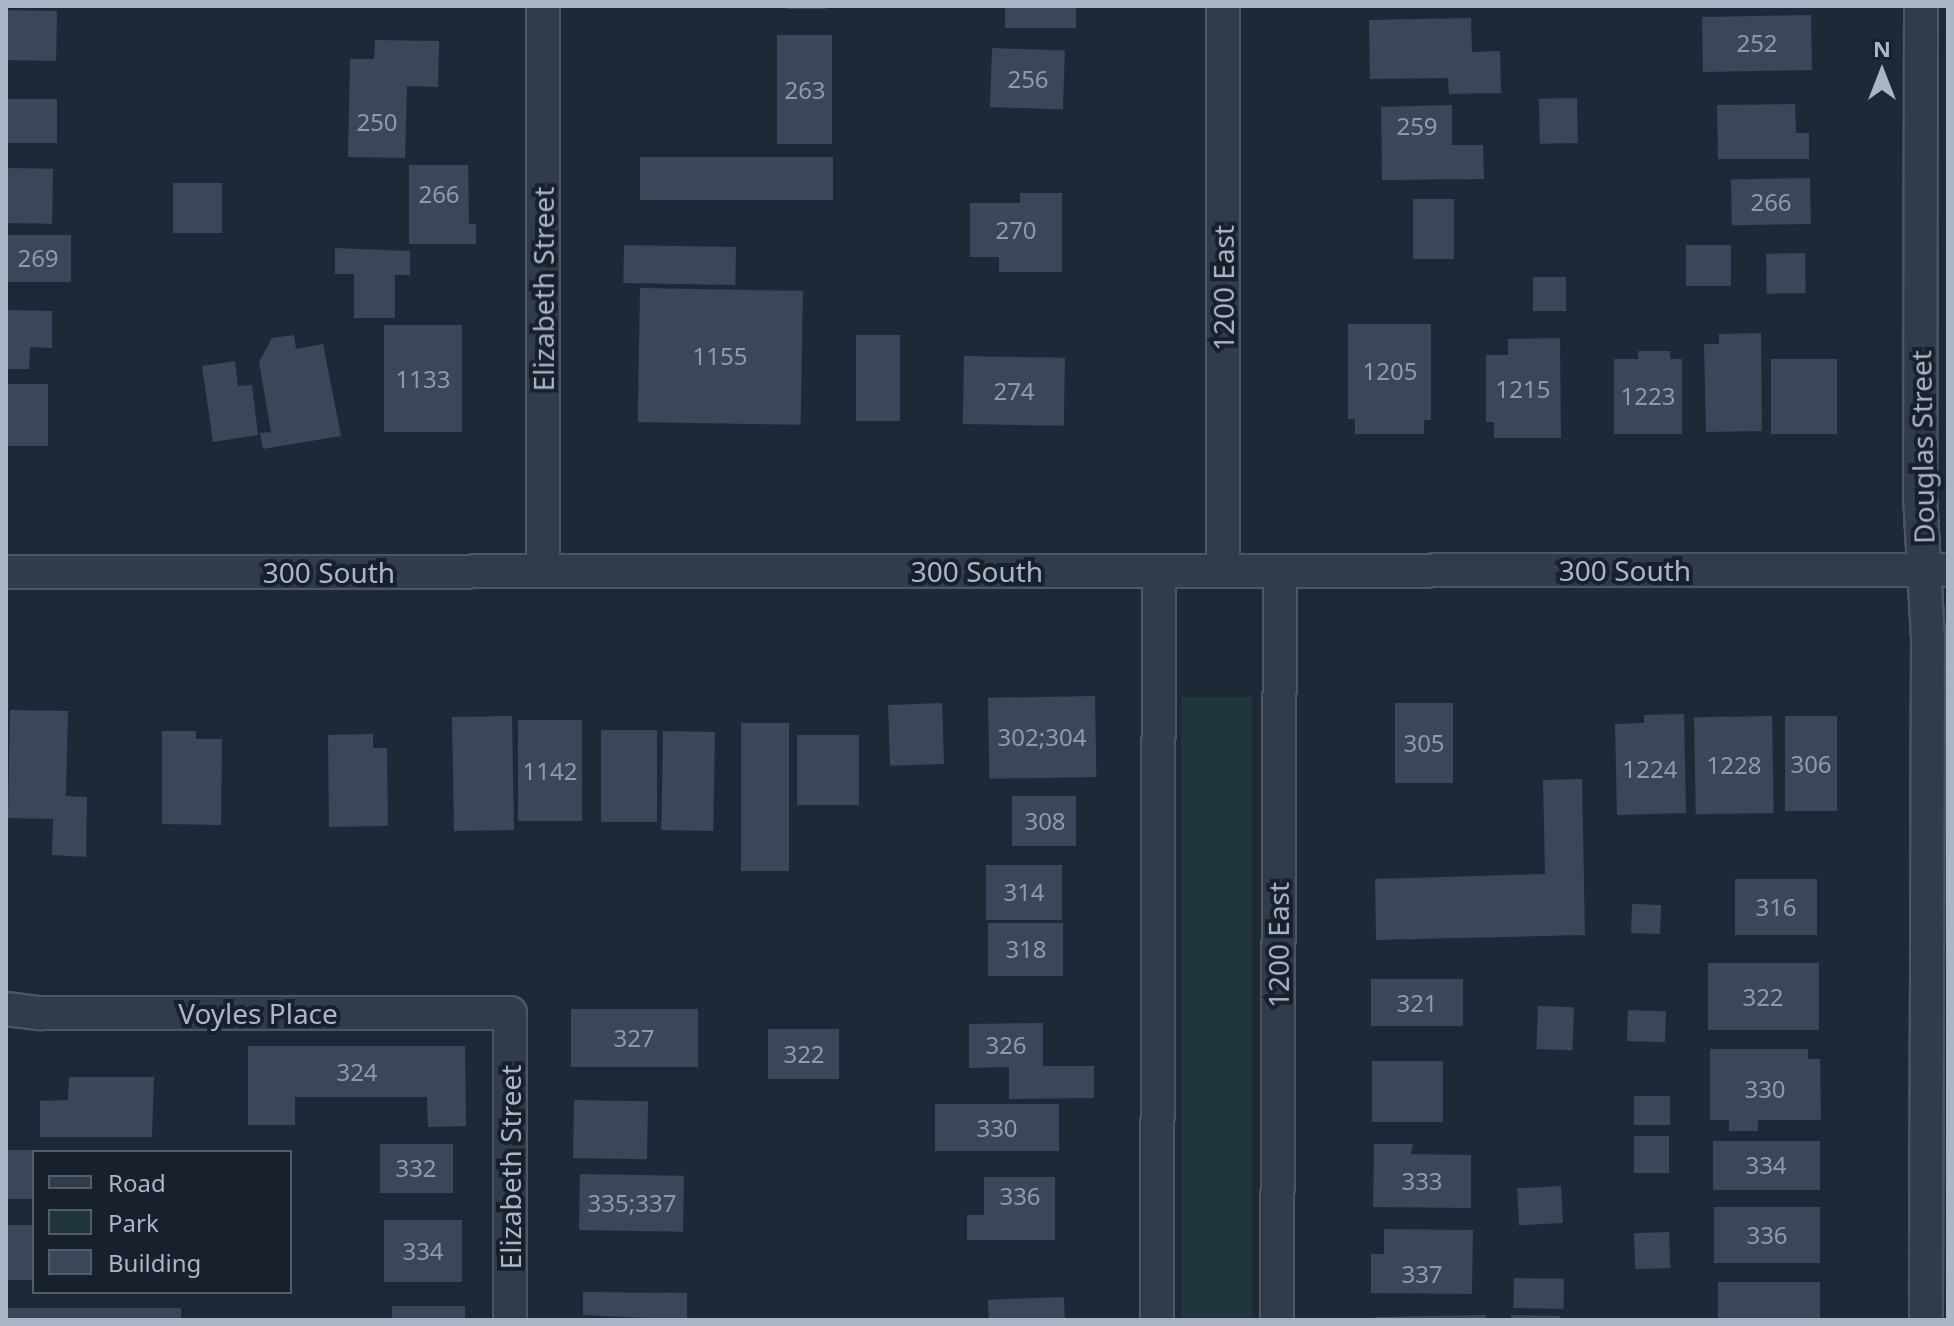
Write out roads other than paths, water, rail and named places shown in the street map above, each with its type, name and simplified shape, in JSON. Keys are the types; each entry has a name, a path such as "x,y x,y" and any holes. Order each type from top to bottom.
{"street":[{"name":"Elizabeth Street","path":"543,6 543,571"},
{"name":"1200 East","path":"1223,6 1223,571"},
{"name":"Douglas Street","path":"1921,6 1936,570 1926,1320"},
{"name":"300 South","path":"6,572 1936,570"},
{"path":"1157,1320 1159,571"},
{"name":"1200 East","path":"1277,1320 1280,571"},
{"name":"Voyles Place","path":"6,1009 41,1013 510,1013"},
{"name":"Elizabeth Street","path":"510,1013 510,1320"}]}
